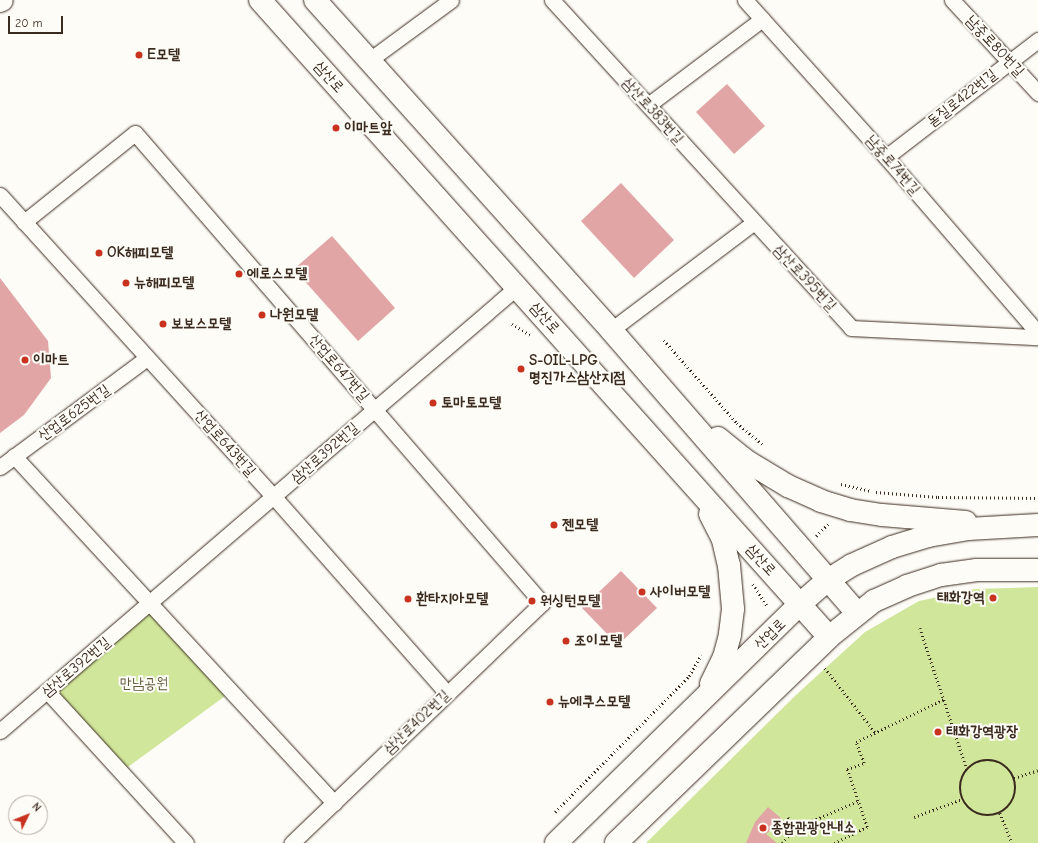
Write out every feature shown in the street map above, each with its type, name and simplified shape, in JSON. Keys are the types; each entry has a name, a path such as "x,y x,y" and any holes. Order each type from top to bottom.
{"main road":[{"name":"삼산로","path":"260,0 829,637"},
{"path":"315,0 368,61 611,330 857,613"},
{"path":"659,386 748,462 788,486 821,501 850,510 1011,525"},
{"path":"692,483 723,540 732,595 730,635 724,657 700,701"},
{"name":"산업로","path":"556,843 800,604 828,580 852,565 892,547 962,530 1011,525 1038,526"},
{"path":"616,843 829,637 857,613 907,586 941,575 977,570 1038,570"}],"street":[{"path":"368,61 451,0"},
{"name":"삼산로383번길","path":"552,0 753,223"},
{"name":"남중로74번길","path":"745,0 886,156 1038,333"},
{"name":"남중로80번길","path":"952,0 1038,93"},
{"path":"648,105 762,19"},
{"name":"돋질로422번길","path":"886,156 1038,40"},
{"name":"산업로647번길","path":"24,222 135,133 542,603"},
{"name":"산업로643번길","path":"0,195 274,497 447,693"},
{"path":"611,330 753,223"},
{"name":"삼산로395번길","path":"753,223 852,328 1038,337"},
{"name":"삼산로392번길","path":"0,731 517,287"},
{"name":"산업로625번길","path":"0,467 147,358"},
{"path":"14,456 151,602 334,803"},
{"name":"삼산로402번길","path":"292,843 542,603"},
{"path":"47,691 186,843"}],"path":[{"path":"512,324 534,339"},
{"path":"664,340 737,423 769,451"},
{"path":"833,483 874,492 938,497 1038,498"},
{"path":"810,542 832,520"},
{"path":"920,628 967,769"},
{"path":"555,812 689,676 703,651"},
{"path":"826,668 875,732"},
{"path":"834,843 867,827 847,769 864,763 856,742 944,699"},
{"path":"989,759 1007,766 1014,778 1016,792 1013,801 1000,814 992,816 974,812 962,799 960,781 967,769 980,760 989,759"},
{"path":"1014,778 1038,770"},
{"path":"914,817 962,799"},
{"path":"782,843 794,829 858,801"},
{"path":"1000,814 1012,843"},
{"path":"788,818 794,829"}],"green space":[{"name":"태화강역광장","path":"1038,587 1038,843 646,843 796,695 865,632 919,601 975,589"},
{"name":"만남공원","path":"151,602 232,691 121,772 47,691"}],"building":[{"path":"727,84 765,126 734,154 696,112"},
{"path":"621,183 674,240 634,278 581,221"},
{"path":"332,236 395,308 358,341 294,269"},
{"name":"이마트","path":"0,278 48,341 51,378 24,415 0,433"},
{"path":"621,571 657,608 618,645 582,608"},
{"name":"종합관광안내소","path":"768,807 783,820 766,834 777,843 746,843 755,822"}],"place":[{"name":"E모텔","path":"139,55"},
{"name":"이마트앞","path":"336,128"},
{"name":"OK해피모텔","path":"99,253"},
{"name":"에로스모텔","path":"239,274"},
{"name":"뉴해피모텔","path":"126,283"},
{"name":"나원모텔","path":"262,315"},
{"name":"보보스모텔","path":"163,324"},
{"name":"이마트","path":"25,360"},
{"name":"S-OIL-LPG 명진가스삼산지점","path":"521,369"},
{"name":"토마토모텔","path":"433,403"},
{"name":"젠모텔","path":"554,525"},
{"name":"사이버모텔","path":"642,592"},
{"name":"태화강역","path":"993,598"},
{"name":"환타지아모텔","path":"408,599"},
{"name":"워싱턴모텔","path":"532,601"},
{"name":"조이모텔","path":"566,641"},
{"name":"뉴에쿠스모텔","path":"550,702"},
{"name":"태화강역광장","path":"938,732"},
{"name":"종합관광안내소","path":"763,828"}]}
